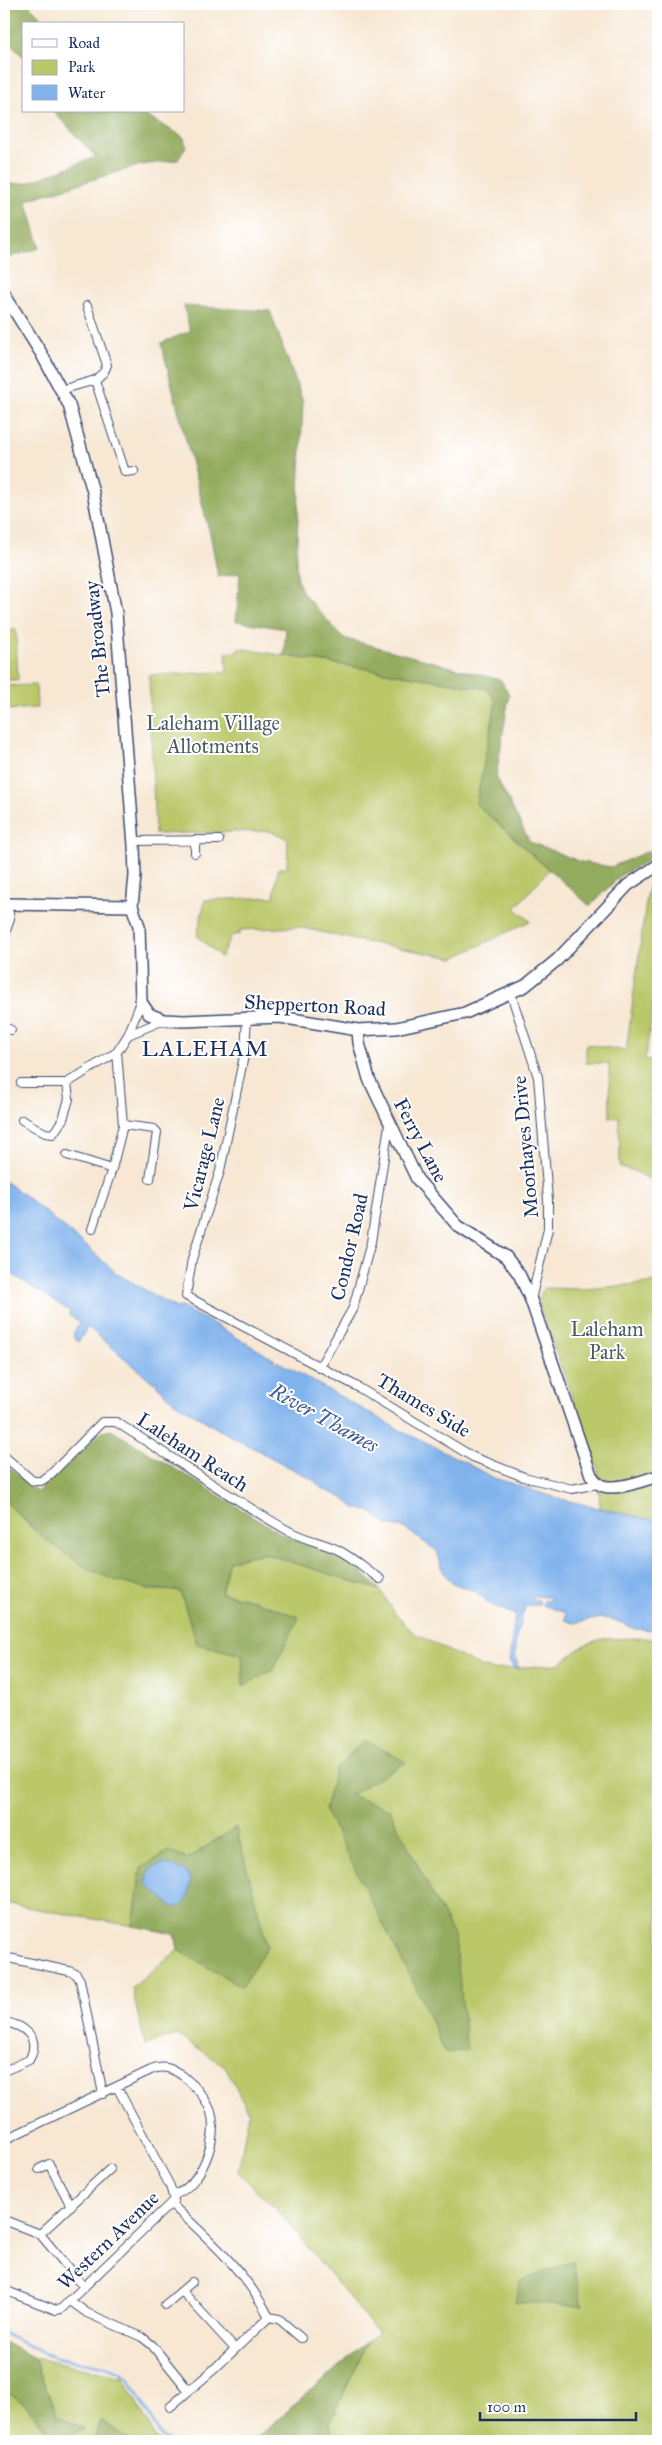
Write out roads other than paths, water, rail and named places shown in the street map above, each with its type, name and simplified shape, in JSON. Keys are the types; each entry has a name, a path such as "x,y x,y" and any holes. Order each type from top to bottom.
{"main road":[{"name":"The Broadway","path":"4,294 61,390 76,425 112,586 116,613 134,841 135,876 132,906 140,926 141,1002"},
{"name":"Shepperton Road","path":"164,1020 184,1021 280,1017 358,1030 396,1028 449,1017 479,1008 511,994 540,975 628,885 637,877 658,865"},
{"path":"6,904 132,906"},
{"path":"141,1002 148,1014 164,1020"},
{"name":"Ferry Lane","path":"358,1030 359,1043 369,1079 416,1179 458,1226 506,1257 519,1274 531,1300 587,1465 598,1484"},
{"name":"Thames Side","path":"598,1484 604,1486 628,1485 658,1476"}],"street":[{"path":"61,390 95,380 104,372 107,365 87,306"},
{"path":"95,380 125,472 134,471"},
{"path":"195,840 195,853"},
{"path":"134,841 219,840"},
{"path":"4,938 10,918 6,904"},
{"name":"Moorhayes Drive","path":"511,994 538,1077 548,1200 548,1229 531,1300"},
{"name":"The Broadway","path":"117,1052 128,1035 141,1002"},
{"name":"Vicarage Lane","path":"186,1296 192,1259 220,1171 245,1051 247,1018"},
{"name":"Shepperton Road","path":"128,1035 164,1020"},
{"path":"21,1083 67,1083 117,1052 123,1125 112,1170 92,1229"},
{"path":"22,1120 45,1133 53,1134 63,1119 69,1099 67,1083"},
{"path":"123,1125 154,1129 156,1132 150,1179"},
{"name":"Condor Road","path":"320,1368 353,1308 371,1242 389,1125"},
{"path":"66,1156 112,1170"},
{"name":"Thames Side","path":"186,1296 356,1386 473,1456 524,1477 572,1489 598,1484"},
{"name":"Laleham Reach","path":"4,1456 33,1481 41,1482 102,1422 116,1422 194,1474 272,1522 290,1532 337,1550 355,1560 380,1579"},
{"path":"4,1957 76,1974 80,1980 102,2094"},
{"path":"4,2022 18,2024 30,2033 31,2056 29,2060 4,2071"},
{"path":"4,2140 150,2070 164,2067 171,2068 202,2094 208,2104 213,2124 209,2150 194,2180 186,2190 174,2195"},
{"name":"Western Avenue","path":"4,2290 56,2310 60,2309 171,2204 174,2195 117,2087"},
{"path":"40,2169 49,2164 70,2206"},
{"path":"40,2234 110,2169"},
{"path":"171,2204 220,2252 249,2284 269,2317 279,2319 301,2338"},
{"path":"4,2220 40,2234 84,2287"},
{"path":"165,2306 192,2282"},
{"path":"182,2291 235,2349"},
{"path":"69,2300 86,2312 142,2337 152,2345 189,2391"},
{"path":"170,2406 189,2391 269,2317"}],"water":[{"name":"River Thames","path":"4,1181 90,1249 116,1273 176,1308 181,1307 216,1325 275,1360 273,1361 276,1364 277,1361 407,1434 494,1478 557,1498 637,1517 658,1520 658,1630 635,1629 612,1619 601,1618 574,1623 565,1620 566,1615 563,1612 542,1605 544,1600 550,1601 550,1597 533,1596 532,1599 539,1600 540,1605 526,1605 515,1645 516,1661 519,1669 514,1669 509,1660 515,1615 490,1604 475,1591 452,1583 443,1571 437,1551 404,1528 387,1525 370,1511 355,1508 343,1498 321,1488 315,1481 218,1429 173,1401 156,1385 158,1381 156,1380 154,1383 88,1327 78,1342 74,1339 74,1332 80,1322 69,1315 70,1311 4,1269"},
{"path":"164,1863 184,1870 191,1879 189,1896 182,1906 173,1907 146,1884 149,1870"}],"waterway":[{"path":"4,2333 53,2357 112,2368 120,2372 128,2378 159,2433 167,2441"}],"district":[{"name":"LALEHAM","path":"205,1048"}],"park label":[{"name":"Laleham Village Allotments","path":"213,734"},
{"name":"Laleham Park","path":"607,1340"}]}
